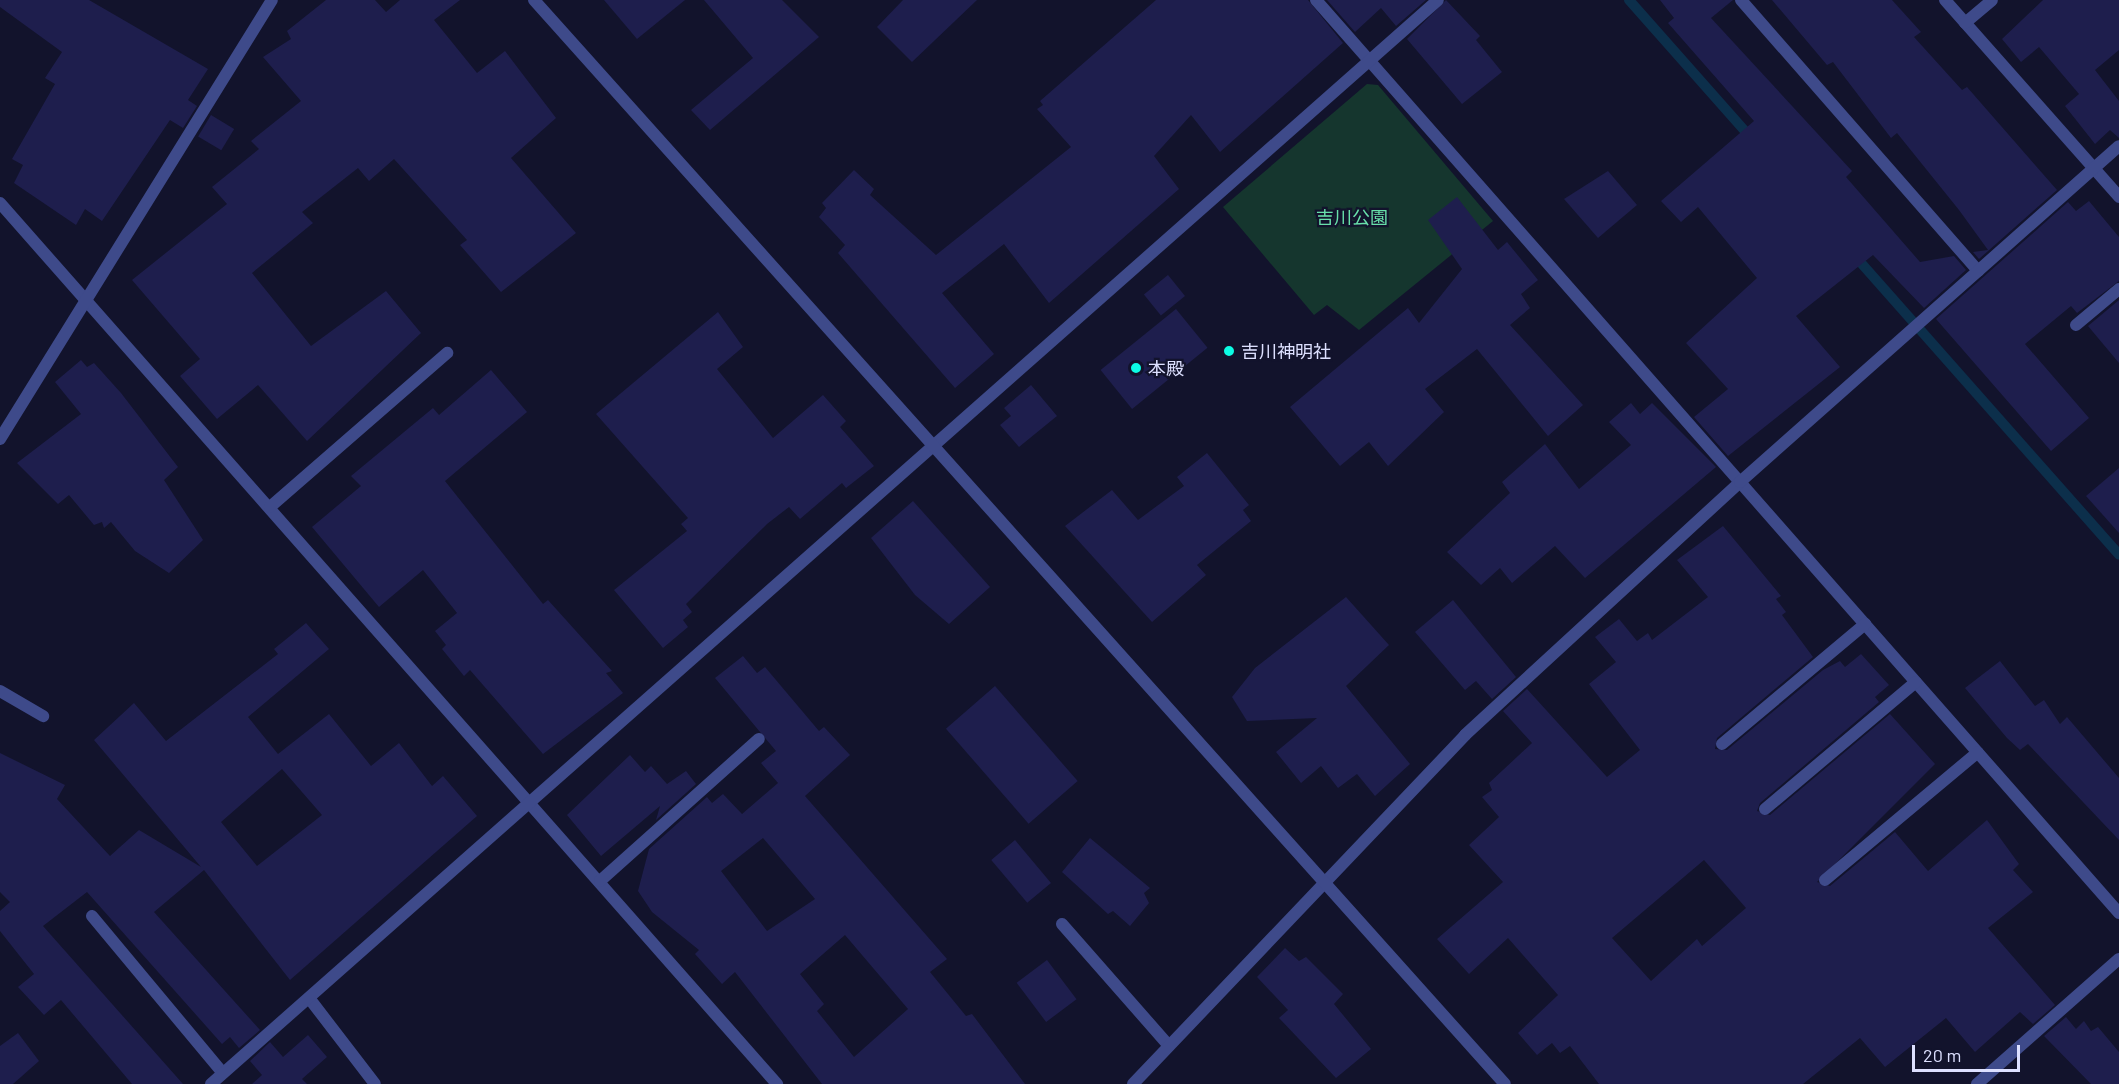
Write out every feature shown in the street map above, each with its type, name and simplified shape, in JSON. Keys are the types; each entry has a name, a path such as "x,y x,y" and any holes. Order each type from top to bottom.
{"street":[{"path":"0,439 273,0"},
{"path":"534,0 932,446 1326,880 1505,1084"},
{"path":"1316,0 2119,913"},
{"path":"211,1084 1438,0"},
{"path":"1741,0 1978,271"},
{"path":"1945,0 2119,197"},
{"path":"1965,23 1992,0"},
{"path":"1133,1084 1465,735 1740,482 2119,146"},
{"path":"0,203 531,801 777,1084"},
{"path":"2076,325 2119,289"},
{"path":"270,507 447,353"},
{"path":"1722,744 1865,624"},
{"path":"1765,809 1916,682"},
{"path":"0,691 43,716"},
{"path":"600,881 759,739"},
{"path":"1825,880 1978,752"},
{"path":"92,916 223,1073"},
{"path":"1062,924 1168,1046"},
{"path":"1977,1084 2119,959"},
{"path":"309,998 375,1084"}],"green space":[{"name":"吉川公園","path":"1367,84 1378,85 1493,221 1359,330 1327,305 1314,315 1223,207"}],"building":[{"path":"0,0 89,0 208,69 188,100 197,106 183,128 170,120 102,221 85,209 76,225 14,183 23,165 12,159 55,84 45,78 62,52 0,7"},
{"path":"326,0 375,0 386,12 400,0 460,0 434,20 477,73 505,51 556,118 511,158 576,233 501,292 460,245 467,240 394,159 369,181 358,168 302,212 313,223 252,273 311,346 386,291 421,333 307,441 258,385 217,419 180,376 200,359 132,280 227,204 212,187 259,149 251,141 301,101 263,57 291,39 287,31"},
{"path":"604,0 685,0 637,39"},
{"path":"704,0 782,0 819,37 710,130 691,110 753,58"},
{"path":"903,0 977,0 912,62 877,27"},
{"path":"1156,0 1308,0 1343,43 1220,152 1191,115 1154,156 1179,189 1049,303 1004,244 942,293 994,354 955,388 838,253 845,245 819,217 826,208 822,203 854,170 874,189 870,195 936,255 1071,147 1037,109 1043,105 1040,101"},
{"path":"1327,0 1426,0 1396,26 1381,8 1355,32"},
{"path":"1446,0 1480,36 1476,40 1502,72 1462,104 1407,39"},
{"path":"1660,0 1733,0 1711,18 1852,171 1846,177 1920,262 1954,256 1966,270 1924,308 1873,255 1796,316 1840,367 1728,456 1694,417 1728,389 1686,343 1757,278 1698,207 1681,222 1661,201 1754,121 1668,23 1674,18"},
{"path":"1772,0 1892,0 1921,32 1914,37 1962,90 1967,87 2057,190 1979,259 1973,252 1988,250 1959,210 1897,133 1891,138 1833,62 1827,65"},
{"path":"2043,0 2119,0 2119,50 2095,70 2119,101 2119,138 2110,130 2095,144 2065,106 2079,94 2039,47 2021,62 2002,39"},
{"path":"211,115 234,129 221,150 198,136"},
{"path":"1608,171 1637,205 1598,238 1564,199"},
{"path":"1457,197 1498,250 1507,242 1538,280 1521,294 1530,308 1510,325 1583,405 1548,436 1477,349 1425,389 1444,412 1388,466 1369,442 1340,466 1290,407 1408,308 1419,323 1462,269 1428,220"},
{"path":"2089,201 2119,237 2119,281 2077,313 2071,306 2025,344 2089,418 2051,451 1936,319 2068,202 2076,211"},
{"path":"1168,275 1185,296 1161,315 1144,295"},
{"path":"2119,300 2119,363 2088,326"},
{"name":"本殿","path":"1176,309 1207,348 1132,409 1101,370"},
{"path":"718,312 743,347 717,369 773,438 823,395 846,421 840,427 874,466 846,488 842,483 800,519 789,507 767,524 686,604 692,612 683,620 688,627 663,648 614,590 687,531 681,524 688,518 596,414"},
{"path":"81,360 87,367 94,363 121,393 178,467 164,480 203,540 169,573 135,551 111,522 104,528 102,522 94,525 69,495 58,504 17,463 81,414 55,382"},
{"path":"491,370 527,412 445,481 543,604 548,600 612,671 606,673 623,693 543,754 470,670 464,676 442,649 446,645 435,631 457,613 423,570 379,607 312,527 361,486 351,476 433,408 439,415"},
{"path":"1031,385 1057,416 1019,447 1000,425 1011,416 1004,408"},
{"path":"1631,403 1640,414 1652,403 1716,467 1585,578 1555,546 1512,583 1500,568 1481,585 1447,552 1510,493 1502,482 1545,444 1579,489 1631,445 1609,422"},
{"path":"1207,453 1249,505 1243,510 1251,521 1197,565 1206,575 1152,622 1065,526 1112,490 1138,520 1184,486 1177,477"},
{"path":"2119,468 2119,533 2086,496"},
{"path":"913,501 990,587 949,624 915,595 871,538"},
{"path":"1723,526 1781,596 1776,599 1786,612 1782,615 1813,657 1717,738 1715,749 1727,750 1823,670 1840,661 1845,667 1861,654 1889,685 1875,697 1879,702 1760,803 1757,811 1770,815 1890,714 1935,764 1817,882 1830,886 1895,832 1928,871 1987,820 2019,864 2013,870 2033,892 1988,928 2055,1005 2033,1024 2020,1012 1975,1052 1946,1018 1885,1067 1860,1038 1803,1084 1599,1084 1570,1046 1560,1053 1552,1043 1537,1055 1518,1033 1558,995 1508,938 1469,974 1437,939 1503,882 1469,845 1499,817 1482,797 1492,790 1489,783 1532,743 1503,711 1527,689 1607,777 1640,750 1589,684 1616,662 1595,637 1619,619 1637,641 1648,633 1652,640 1708,597 1677,560","holes":["1704,860 1746,908 1702,946 1697,939 1651,981 1612,938"]},
{"path":"1346,597 1389,645 1346,686 1410,764 1375,796 1357,774 1338,788 1321,766 1301,783 1276,752 1317,718 1247,721 1232,697 1255,668"},
{"path":"1453,600 1516,677 1492,699 1476,681 1465,690 1415,632"},
{"path":"306,623 329,649 248,717 278,754 329,714 371,766 399,743 432,786 443,776 477,816 290,980 204,870 154,912 260,1030 239,1048 230,1037 222,1044 87,892 43,926 183,1084 132,1084 61,1000 44,1015 18,987 34,974 0,931 0,911 10,902 0,892 0,753 65,785 57,799 110,856 139,830 201,867 94,740 134,703 166,741 278,654 274,649","holes":["282,769 322,815 257,866 221,822"]},
{"path":"743,656 757,673 765,667 819,731 824,727 850,755 805,796 947,959 930,972 966,1016 972,1014 1025,1084 822,1084 735,972 722,984 695,954 699,950 652,912 638,891 649,849 707,797 712,803 723,794 742,814 778,783 761,763 776,751 715,678","holes":["763,838 815,899 767,931 721,871","845,935 908,1009 854,1057 817,1011 824,1004 800,974"]},
{"path":"2000,661 2035,706 2044,700 2060,724 2067,717 2119,778 2119,840 2028,744 2020,750 2007,738 1965,688"},
{"path":"995,686 1078,781 1029,824 946,729"},
{"path":"630,755 645,772 651,766 667,784 686,771 696,784 656,820 660,806 601,856 567,815"},
{"path":"1090,838 1150,888 1144,893 1149,903 1130,926 1113,911 1108,914 1062,872"},
{"path":"1015,840 1051,883 1027,903 991,860"},
{"path":"1285,948 1299,961 1306,957 1343,994 1334,1004 1371,1049 1336,1078 1279,1018 1288,1010 1257,977"},
{"path":"1047,960 1076,999 1046,1022 1017,983"},
{"path":"2066,1017 2076,1029 2084,1021 2091,1031 2098,1027 2119,1052 2119,1084 2091,1084 2044,1036"},
{"path":"18,1033 39,1061 13,1084 0,1084 0,1046"},
{"path":"308,1035 327,1057 302,1079 307,1084 252,1084 262,1075 250,1061 270,1042 283,1057"}],"waterway":[{"path":"1629,0 1752,139"},
{"path":"1854,255 2119,555"}],"place":[{"name":"吉川神明社","path":"1229,351"},
{"name":"本殿","path":"1136,368"}]}
